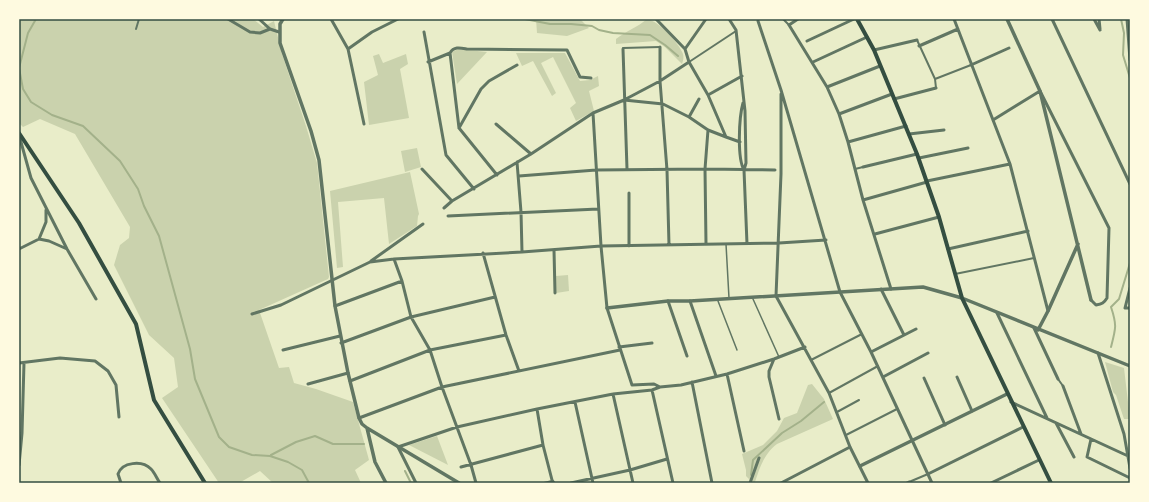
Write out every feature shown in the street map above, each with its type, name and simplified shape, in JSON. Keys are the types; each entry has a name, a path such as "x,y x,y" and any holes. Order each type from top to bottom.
{"main road":[{"path":"857,19 874,50 918,156 939,217 962,298 1051,483"},
{"path":"19,134 78,222 136,324 154,400 205,483"}],"street":[{"path":"136,29 139,19"},
{"path":"228,19 250,32 260,33 270,29"},
{"path":"259,19 270,29 279,32"},
{"path":"283,19 280,24 280,43 311,131 319,160 335,306 341,343 359,418 362,424 367,428 459,483"},
{"path":"331,19 348,49 364,124"},
{"path":"348,49 372,32 398,19"},
{"path":"656,19 685,49 689,62 708,95 726,137"},
{"path":"685,49 706,19"},
{"path":"729,19 736,30 745,111 746,163 744,170 747,244"},
{"path":"783,19 789,25 827,87 839,114 863,200 875,234 891,289"},
{"path":"789,25 798,19"},
{"path":"807,40 854,19"},
{"path":"954,19 1010,164 1048,311"},
{"path":"1007,19 1040,91 1109,228 1107,298 1105,302 1101,304 1096,304 1091,300 1040,91"},
{"path":"1052,19 1130,184"},
{"path":"1094,19 1100,30 1100,19"},
{"path":"1127,19 1130,60"},
{"path":"758,21 781,90 840,292 878,366 932,483"},
{"path":"919,46 958,29"},
{"path":"444,208 452,201 531,154 593,113 624,100 660,81 736,30"},
{"path":"424,32 428,62 446,155 474,189"},
{"path":"812,62 868,37"},
{"path":"874,50 917,40 935,79 936,88 894,99"},
{"path":"428,62 450,53 451,50 458,47 467,49 566,50 580,78 591,78"},
{"path":"627,169 622,48 660,47 660,81 667,170 669,245"},
{"path":"935,79 1009,48"},
{"path":"450,53 459,128 497,175"},
{"path":"459,128 480,89 489,80 517,65"},
{"path":"827,87 880,66"},
{"path":"708,95 742,76"},
{"path":"781,90 779,243 776,296 829,393 850,447 867,483"},
{"path":"994,120 1040,91"},
{"path":"839,114 892,94"},
{"path":"689,117 699,99"},
{"path":"624,100 663,104 689,117 708,130 740,142"},
{"path":"744,101 741,110 740,142 741,166 744,170"},
{"path":"593,113 600,246 607,308 632,385 654,384 660,387"},
{"path":"496,124 531,154"},
{"path":"848,142 906,126"},
{"path":"706,244 705,169 708,130"},
{"path":"909,134 944,130"},
{"path":"19,134 31,178 67,249 96,299"},
{"path":"855,170 918,156 968,148"},
{"path":"517,162 519,176 522,252"},
{"path":"863,200 927,181 1010,164"},
{"path":"422,169 452,201"},
{"path":"519,176 627,169 775,170"},
{"path":"629,193 629,246"},
{"path":"19,249 39,238 46,222 46,209"},
{"path":"448,216 598,209"},
{"path":"875,234 939,217"},
{"path":"252,314 281,305 370,262 423,224"},
{"path":"948,249 1028,231"},
{"path":"39,238 67,249"},
{"path":"370,262 394,259 600,246 747,244 826,240"},
{"path":"1036,329 1048,311 1078,244"},
{"path":"554,250 555,293"},
{"path":"483,254 506,335 519,371"},
{"path":"955,274 1035,258"},
{"path":"394,259 402,281 411,317 430,350 476,483"},
{"path":"335,306 402,281"},
{"path":"607,308 668,301 690,301 923,287 962,298 1130,366"},
{"path":"1130,288 1125,308 1130,308"},
{"path":"881,289 904,335"},
{"path":"341,343 411,317 495,297"},
{"path":"668,301 687,356"},
{"path":"690,301 716,376"},
{"path":"998,313 1047,418"},
{"path":"871,352 916,329"},
{"path":"1036,329 1058,379 1063,386 1081,434"},
{"path":"811,360 862,334"},
{"path":"350,381 430,350 506,335"},
{"path":"282,350 340,336"},
{"path":"359,418 442,387 652,343"},
{"path":"398,447 457,427 537,409 613,394 681,385 727,374 805,348"},
{"path":"883,377 928,353"},
{"path":"1098,353 1124,434 1130,468"},
{"path":"19,363 60,358 95,361 108,372 116,385 119,417"},
{"path":"774,359 769,371 769,377 779,419"},
{"path":"19,465 24,363"},
{"path":"829,393 878,366"},
{"path":"308,384 348,373"},
{"path":"727,374 744,451"},
{"path":"957,377 972,411"},
{"path":"924,378 945,425"},
{"path":"692,382 712,483"},
{"path":"652,390 673,483"},
{"path":"613,394 633,483"},
{"path":"860,466 1007,394"},
{"path":"836,412 859,400"},
{"path":"575,402 593,483"},
{"path":"1011,402 1128,456"},
{"path":"537,409 543,445 553,482 544,483"},
{"path":"846,435 897,409"},
{"path":"1056,423 1074,457"},
{"path":"908,482 928,474 1023,427"},
{"path":"367,428 375,462 386,483"},
{"path":"1091,439 1087,457 1130,478"},
{"path":"461,467 543,445"},
{"path":"398,447 416,483"},
{"path":"782,483 850,447"},
{"path":"750,483 759,458"},
{"path":"572,483 630,470 667,459"},
{"path":"992,483 1039,460"},
{"path":"121,483 118,474 119,471 123,467 135,463 150,468 160,483"}],"lane":[{"path":"726,244 729,298"},
{"path":"753,297 779,357"},
{"path":"718,299 737,350"}],"green space":[{"path":"19,19 253,19 263,27 274,21 282,54 317,163 329,277 328,279 259,310 279,368 289,367 294,383 353,402 369,460 355,470 361,483 273,483 260,471 239,483 219,483 162,398 178,387 174,358 149,335 114,265 120,245 129,238 130,227 75,134 40,119 23,127 19,123"},
{"path":"536,19 580,19 589,28 567,36 537,33"},
{"path":"647,19 663,28 681,49 683,54 682,64 665,47 656,41 616,44 616,39"},
{"path":"458,49 487,52 457,84 452,52"},
{"path":"516,53 565,53 580,81 590,80 598,76 599,86 589,91 594,111 576,121 570,108 576,103 553,57 541,63 556,93 552,96 533,61 522,66"},
{"path":"379,54 383,63 406,54 408,64 400,69 409,118 369,125 364,82 378,75 373,56"},
{"path":"417,148 421,167 405,172 401,151"},
{"path":"410,172 419,214 417,226 389,244 384,198 338,202 343,267 337,268 330,191"},
{"path":"568,275 569,291 556,293 556,276"},
{"path":"1105,362 1124,368 1130,419 1124,419 1116,395 1113,392"},
{"path":"812,384 824,399 833,419 777,444 766,456 755,482 753,483 746,476 742,454 763,445 777,431 784,418 797,413 808,385"},
{"path":"437,436 448,465 409,445"}],"waterway":[{"path":"36,19 28,33 19,68 23,89 31,102 52,115 83,126 120,161 138,189 144,206 159,236 190,349 195,379 219,437 229,447 252,455 270,456 288,462 302,470 309,483"},
{"path":"525,19 550,24 592,26 599,30 613,33 650,35 678,56"},
{"path":"1121,19 1124,33 1123,55 1130,78"},
{"path":"1111,347 1115,327 1111,307 1119,299 1130,263"},
{"path":"751,475 753,460 782,433 801,421 824,402"},
{"path":"271,455 296,442 315,436 333,444 364,444"},
{"path":"405,471 411,483"}]}
